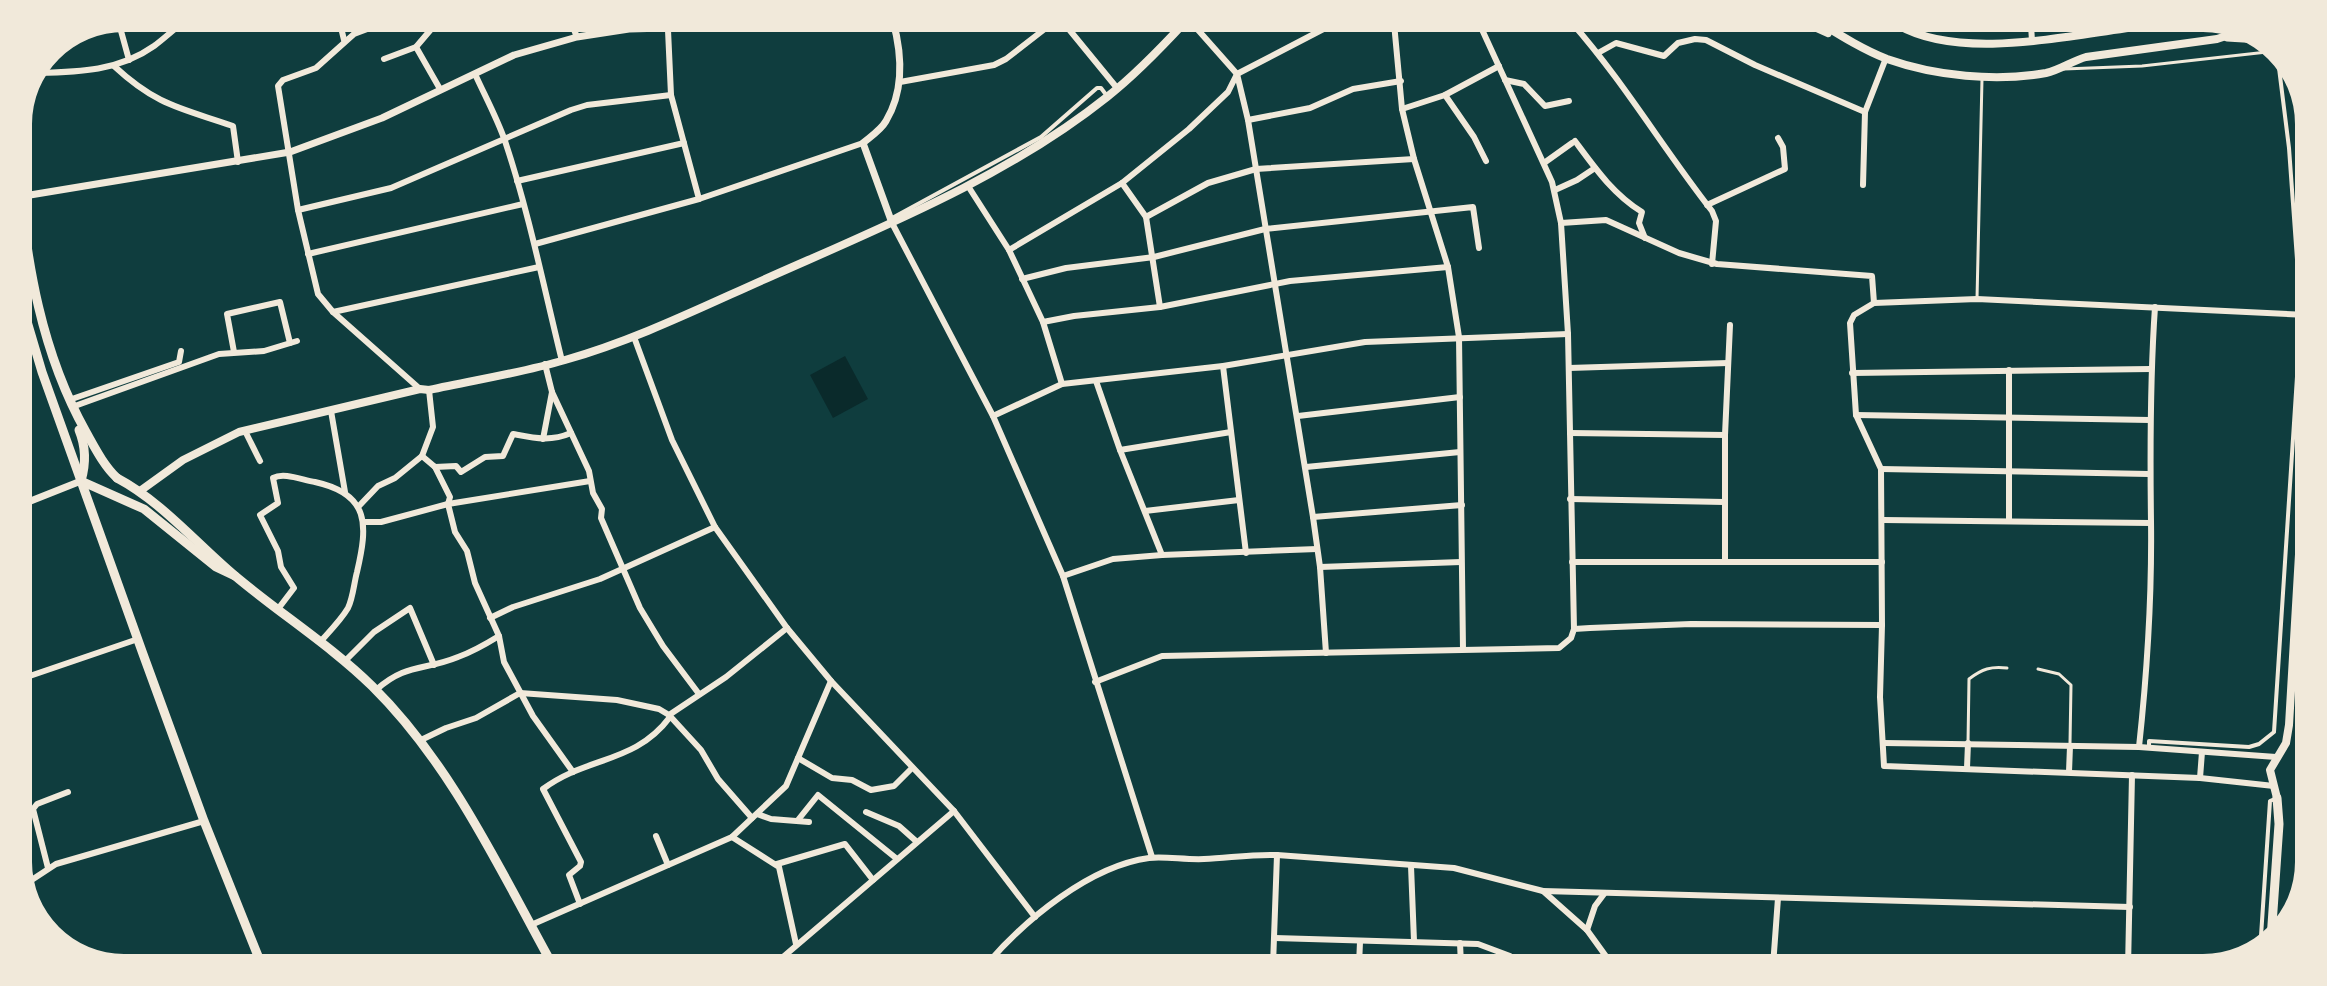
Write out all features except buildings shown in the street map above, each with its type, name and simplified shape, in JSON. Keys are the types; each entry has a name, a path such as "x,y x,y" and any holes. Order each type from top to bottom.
{"main road":[{"path":"140,491 183,460 245,431 562,361 634,337 968,186 1040,145 1107,97 1178,32"},
{"path":"1827,32 1886,58 1934,71 1982,76 2039,74 2056,70 2074,60 2232,37"},
{"path":"1835,32 1851,42"},
{"path":"1911,32 1934,40 2032,41 2099,32"},
{"path":"32,277 55,369 79,420 117,478 140,491 235,576 376,690 421,740 458,793 547,954"},
{"path":"32,338 204,821 257,954"},
{"path":"79,420 85,449 81,481"},
{"path":"81,481 144,509 216,567 235,576"},
{"path":"92,509 96,497 111,495"},
{"path":"2272,923 2279,824 2277,798 2269,775 2286,743 2295,636"}],"street":[{"path":"121,32 129,60"},
{"path":"48,73 84,72 114,66 153,47 172,32"},
{"path":"342,32 344,40"},
{"path":"359,32 344,40 316,68 278,83 298,210 318,294 333,312 425,389 433,427 422,456 395,478 378,486 359,506"},
{"path":"384,59 416,47 429,32"},
{"path":"575,32 577,37"},
{"path":"32,195 290,152 382,118 514,55 597,32"},
{"path":"668,32 671,95 699,199"},
{"path":"535,244 699,199 863,143 886,122 900,82 896,32"},
{"path":"900,82 994,65 1040,32"},
{"path":"1071,32 1117,88"},
{"path":"1197,32 1237,74 1248,120 1306,467 1320,567 1326,653"},
{"path":"1009,250 1122,183 1199,120 1228,92 1237,74 1318,32"},
{"path":"1395,32 1402,109 1414,159 1448,267 1459,337 1463,649"},
{"path":"1095,682 1162,656 1559,648 1571,638 1574,629 1569,368 1561,223 1555,190 1483,32"},
{"path":"1580,32 1707,205 1716,221 1712,264"},
{"path":"2031,32 2032,41"},
{"path":"1598,53 1616,43 1664,56 1685,41 1706,40 1755,65 1865,112"},
{"path":"416,47 440,89"},
{"path":"1863,185 1865,112 1886,58"},
{"path":"114,66 137,87 159,100 233,126 238,162"},
{"path":"1402,109 1445,95 1499,66"},
{"path":"2279,73 2295,215"},
{"path":"475,74 504,139 517,181 562,361"},
{"path":"1505,80 1524,84 1545,106 1569,101"},
{"path":"1248,120 1310,108 1353,89 1401,81"},
{"path":"893,222 894,217 1041,137 1097,88 1101,88 1107,97"},
{"path":"298,210 391,188 587,105 671,95"},
{"path":"1445,95 1474,137 1486,161"},
{"path":"1707,205 1785,169 1783,147 1778,138"},
{"path":"1544,163 1573,142 1626,202 1642,212 1639,223 1645,238"},
{"path":"517,181 684,143"},
{"path":"863,143 893,222 993,416 1063,576 1152,857"},
{"path":"1146,217 1208,183 1256,169 1414,159"},
{"path":"1555,190 1595,168"},
{"path":"1122,183 1146,217 1160,307"},
{"path":"968,186 1009,250 1043,322 1062,384"},
{"path":"308,254 523,204"},
{"path":"1022,279 1066,268 1154,257 1265,229 1473,207 1479,248"},
{"path":"1561,223 1606,220 1712,264 1872,276 1874,303"},
{"path":"333,312 539,267"},
{"path":"1043,322 1160,307 1275,284 1448,267"},
{"path":"2274,786 2200,778 1884,766 1880,697 1881,469 1856,415 1850,323 1854,315 1874,303 1977,299 2295,315"},
{"path":"70,403 219,354 264,351 294,342 280,302 227,314 234,352"},
{"path":"2139,747 2148,628 2151,369 2155,307"},
{"path":"1725,562 1725,435 1730,325"},
{"path":"993,416 1062,384 1223,366 1365,342 1568,334"},
{"path":"634,337 672,440 715,527 787,628 831,681 954,811 1035,917"},
{"path":"70,403 179,362 181,351"},
{"path":"1569,368 1728,363"},
{"path":"545,364 552,392 586,462 593,493 602,509 601,518 621,569 663,646 699,694"},
{"path":"1223,366 1246,553"},
{"path":"1852,373 2151,369"},
{"path":"2009,370 2009,520"},
{"path":"1096,381 1162,555"},
{"path":"543,439 552,392"},
{"path":"1298,416 1460,397"},
{"path":"331,411 345,492"},
{"path":"1856,415 2150,420"},
{"path":"245,431 260,461"},
{"path":"1120,450 1231,432"},
{"path":"435,467 456,466 462,471 485,457 503,456 513,434 543,439 571,433"},
{"path":"1570,433 1725,435"},
{"path":"2149,748 2149,741 2249,747 2259,744 2274,732 2295,440"},
{"path":"1306,467 1460,452"},
{"path":"422,456 443,479 450,497 448,504 455,532 467,551 475,583 499,636 504,662 533,716 573,772"},
{"path":"1881,469 2149,474"},
{"path":"278,609 294,588 281,567 278,551 260,515 278,503 274,477 280,475 345,492 359,506 364,522 360,558 348,608 320,642"},
{"path":"32,500 81,481"},
{"path":"364,522 381,522 448,504 590,481"},
{"path":"1570,499 1724,502"},
{"path":"1145,511 1239,500"},
{"path":"1313,517 1462,505"},
{"path":"1883,520 2151,523"},
{"path":"490,618 513,607 572,589 715,527"},
{"path":"1063,576 1113,559 1317,549"},
{"path":"1320,567 1461,562"},
{"path":"1572,562 1882,562"},
{"path":"344,662 374,632 410,608 434,665"},
{"path":"1574,629 1691,624 1882,625"},
{"path":"580,904 569,875 581,862 543,791 545,787 573,772 633,751 658,732 670,716 726,677 787,628"},
{"path":"376,690 401,671 460,656 499,636"},
{"path":"32,675 138,639"},
{"path":"531,925 732,837 786,786 831,681"},
{"path":"421,740 476,718 520,693 617,700 659,709 670,716 701,750 718,779 755,816 809,822"},
{"path":"1884,743 2139,747 2276,757"},
{"path":"1967,768 1968,743"},
{"path":"2069,772 2070,746"},
{"path":"2200,778 2202,752"},
{"path":"798,758 832,778 852,780 871,790 894,786 912,768"},
{"path":"2128,954 2132,775"},
{"path":"48,868 33,807 68,792"},
{"path":"798,820 819,795 897,859"},
{"path":"2261,933 2270,801 2277,798"},
{"path":"785,954 954,811"},
{"path":"866,812 899,826 917,842"},
{"path":"34,878 48,868 204,821"},
{"path":"656,836 668,865"},
{"path":"732,837 777,864 796,944"},
{"path":"777,864 844,843 873,880"},
{"path":"997,954 1035,917 1100,872 1152,857 1188,860 1247,854 1277,855 1454,868 1543,891 2130,907"},
{"path":"1274,954 1277,855"},
{"path":"1411,866 1414,941"},
{"path":"1543,891 1587,930 1604,954"},
{"path":"1587,930 1595,906 1604,894"},
{"path":"1774,954 1778,898"},
{"path":"1275,938 1478,944 1506,954"},
{"path":"1359,954 1360,942"},
{"path":"1460,943 1460,954"}],"lane":[{"path":"2056,70 2142,66 2261,53"},
{"path":"1977,299 1982,76"},
{"path":"1968,743 1969,679 1994,666 2007,668"},
{"path":"2038,669 2059,674 2071,685 2070,746"}],"water":[{"path":"845,356 868,399 833,418 810,375"}]}
